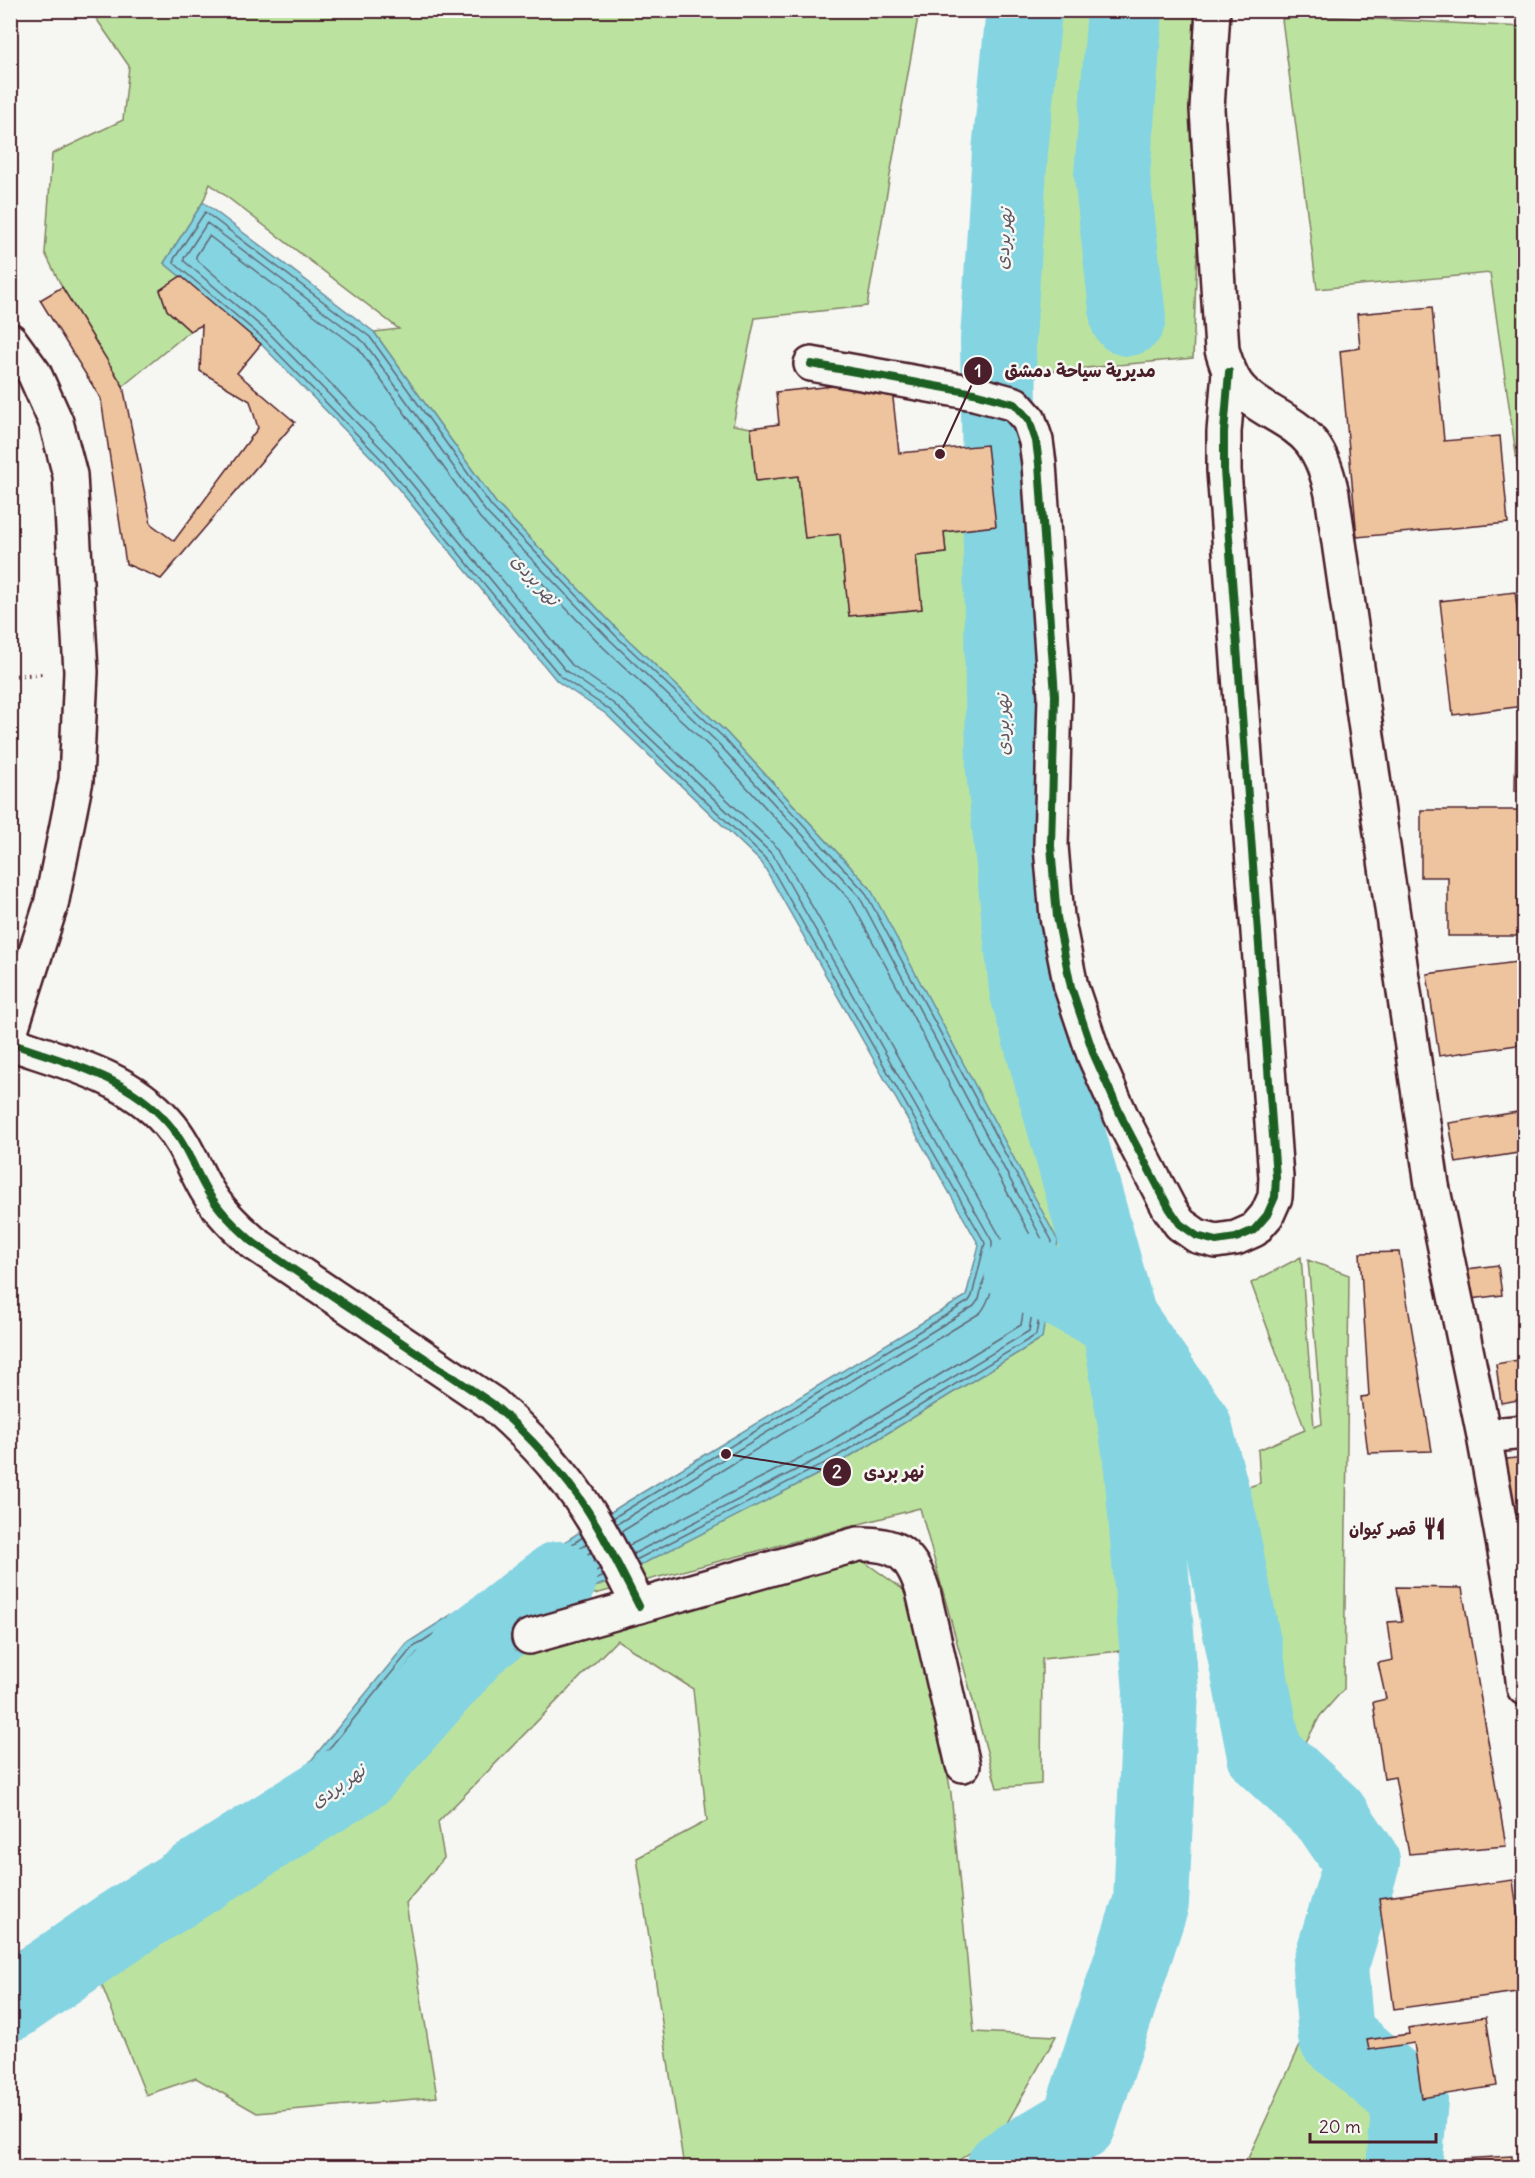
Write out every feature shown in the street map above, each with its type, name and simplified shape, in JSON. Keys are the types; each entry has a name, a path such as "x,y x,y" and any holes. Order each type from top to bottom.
{"street":[{"path":"1213,10 1206,109 1222,350 1229,372 1238,386 1252,400 1294,426 1311,442 1326,467 1332,494 1432,1185 1484,1436 1512,1596 1524,1688"},
{"path":"10,340 34,374 56,422 70,475 81,672 76,780 51,905 10,1033"},
{"path":"811,364 974,393 1016,404 1029,420 1036,441 1039,464 1055,696 1051,846 1057,917 1071,987 1094,1056 1123,1120 1169,1208 1180,1224 1197,1236 1216,1241 1236,1238 1254,1230 1267,1215 1275,1197 1276,1177 1224,470 1224,432 1229,372"},
{"path":"10,1042 111,1079 146,1101 167,1122 185,1146 207,1191 219,1207 254,1243 493,1404 525,1432 578,1496 607,1543 639,1606"},
{"path":"1484,1436 1524,1432"},
{"path":"529,1637 858,1544 880,1544 901,1552 916,1569 963,1765"}],"path":[{"path":"10,525 10,561"}],"green space":[{"path":"91,11 919,11 867,306 755,318 733,425 751,428 756,481 798,476 805,538 840,534 849,616 922,609 916,556 946,553 944,532 996,526 986,735 998,997 1080,1238 1135,1568 1140,1649 1042,1659 1041,1784 997,1788 920,1508 595,1594 583,1593 834,1466 1042,1338 870,888 726,732 620,632 496,503 374,332 399,329 210,184 203,202 164,263 181,276 160,290 167,310 190,331 123,386 62,287 45,253 52,154 123,120 129,66"},
{"path":"1042,11 1206,11 1193,358 1011,375"},
{"path":"1321,16 1524,27 1524,510 1490,273 1317,289 1282,19"},
{"path":"1301,1257 1314,1427 1322,1424 1308,1260 1349,1275 1344,1689 1320,1716 1292,1768 1275,1745 1236,1551 1231,1508 1237,1491 1260,1483 1258,1450 1305,1430 1251,1283"},
{"path":"859,1558 915,1598 951,1793 974,2032 1056,2036 1003,2130 949,2167 684,2167 637,1858 707,1821 693,1689 617,1640 438,1822 444,1858 406,1903 437,2097 257,2113 196,2078 146,2095 94,1966 373,1784 511,1637 528,1642"},
{"path":"1322,1998 1329,2043 1400,2104 1395,2167 1244,2167"}],"water":[{"path":"203,202 374,332 496,503 620,632 726,732 870,888 1058,1241 1042,1338 834,1466 627,1572 476,1643 361,1774 118,1928 11,2003 11,1961 20,1950 282,1796 407,1643 625,1503 966,1296 979,1245 762,863 606,714 557,681 378,464 261,344 164,263"}],"building":[{"path":"181,276 261,344 237,373 295,422 161,579 126,564 101,399 40,300 62,287 123,386 151,524 174,541 258,428 250,401 200,371 202,325 190,331 167,310 160,290"},
{"path":"1432,307 1444,441 1500,436 1508,523 1357,537 1340,351 1360,348 1357,314"},
{"path":"891,380 899,453 987,445 996,526 944,532 946,553 916,556 922,609 849,616 840,534 805,538 798,476 756,481 751,428 779,424 776,392"},
{"path":"1515,592 1524,664 1524,706 1453,715 1440,601"},
{"path":"1516,741 1524,741 1524,791 1515,791"},
{"path":"1421,810 1524,810 1524,936 1448,936 1448,877 1421,877"},
{"path":"1524,961 1524,1044 1439,1056 1427,974"},
{"path":"1524,1111 1524,1152 1456,1163 1449,1123"},
{"path":"1399,1252 1432,1451 1368,1453 1361,1397 1369,1396 1360,1253"},
{"path":"1498,1265 1502,1295 1471,1299 1467,1269"},
{"path":"1524,1359 1524,1399 1501,1403 1496,1364"},
{"path":"1524,1457 1524,1518 1507,1519 1499,1460"},
{"path":"1396,1587 1462,1588 1506,1846 1409,1854 1395,1777 1384,1779 1373,1702 1386,1699 1378,1663 1393,1660 1388,1622 1402,1621"},
{"path":"1513,1880 1524,1965 1524,1991 1394,2009 1379,1898"},
{"path":"1486,2017 1497,2086 1422,2098 1414,2043 1369,2050 1367,2040 1409,2034 1408,2028"},
{"path":"1512,2156 1512,2168 1424,2168 1425,2161"}],"waterway":[{"name":"نهر بردى","path":"1004,2168 1079,2123 1151,1903 1161,1691 1141,1457 1119,1319 1027,989 1004,770 998,340 1010,152 1024,10"},
{"path":"1125,10 1112,175 1128,318"},
{"path":"1022,1271 1119,1319 1194,1427 1219,1521 1265,1755 1330,1815 1362,1862 1330,1967 1336,2036 1410,2099 1404,2168"},
{"name":"نهر بردى","path":"10,2003 118,1928 361,1774 476,1643 559,1579"}],"cycle path":[{"path":"811,364 974,393 1015,404 1029,420 1036,441 1039,464 1055,696 1051,846 1057,917 1071,987 1094,1055 1123,1120 1169,1208 1180,1224 1197,1236 1216,1241 1236,1238 1254,1230 1267,1215 1275,1197 1276,1177 1224,470 1224,432 1229,372"},
{"path":"10,1043 94,1072 133,1093 151,1106 179,1138 216,1204 254,1243 502,1412 537,1446 573,1489 604,1538 639,1606"}],"place":[{"name":"مديرية سياحة دمشق","path":"940,454"},
{"name":"نهر بردى","path":"726,1454"},
{"name":"قصر كيوان","path":"1434,1529"}]}
